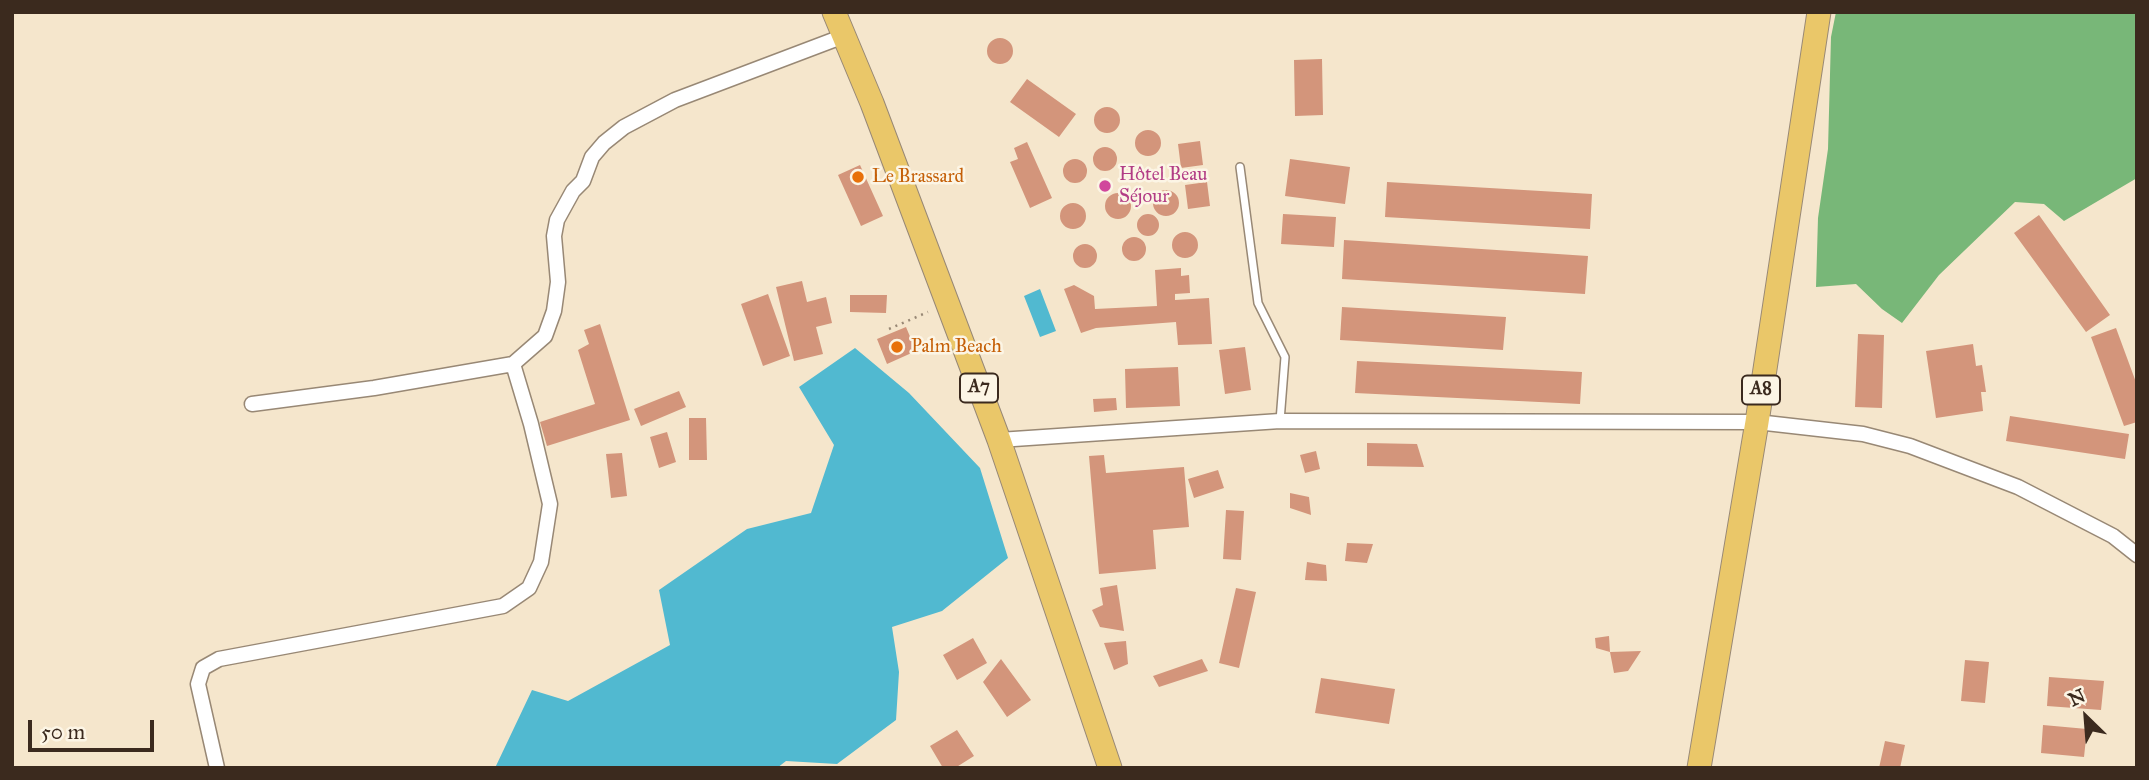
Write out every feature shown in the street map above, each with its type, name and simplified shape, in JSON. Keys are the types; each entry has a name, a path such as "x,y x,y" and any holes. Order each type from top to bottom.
{"main road":[{"name":"A7","path":"834,12 872,103 999,440 1110,768"},
{"name":"A8","path":"1699,768 1757,422 1819,12"}],"street":[{"path":"252,404 374,388 513,364 545,336 554,311 558,282 554,236 557,220 573,191 583,181 592,158 604,143 624,127 675,100 844,36"},
{"path":"217,768 198,684 204,668 219,659 503,606 529,588 541,562 550,504 513,364"},
{"path":"999,440 1280,421 1757,422 1863,434 1910,446 2018,487 2113,536 2137,543"},
{"path":"2113,536 2137,555"}],"lane":[{"path":"1240,167 1258,303 1285,357 1280,421"}],"path":[{"path":"889,329 947,304"}],"green space":[{"path":"1836,12 2137,12 2137,178 2064,221 2044,204 2015,202 1939,275 1902,323 1882,309 1856,284 1816,287 1818,218 1828,149 1831,37"}],"water":[{"path":"1040,289 1056,331 1040,337 1024,296"},
{"path":"855,348 909,393 980,468 1008,558 942,611 892,627 899,672 896,720 837,764 786,761 777,768 495,768 532,690 568,701 670,645 659,590 747,529 811,513 834,445 799,387"}],"building":[{"path":"1000,38 1009,42 1013,51 1009,60 1000,64 991,60 987,51 991,42"},
{"path":"1322,59 1323,115 1295,116 1294,60"},
{"path":"1027,79 1076,114 1059,137 1010,102"},
{"path":"1107,107 1116,111 1120,120 1116,129 1107,133 1098,129 1094,120 1098,111"},
{"path":"1148,130 1157,134 1161,143 1157,152 1148,156 1139,152 1135,143 1139,134"},
{"path":"1200,141 1203,165 1181,168 1178,144"},
{"path":"1027,142 1052,198 1030,208 1010,162 1018,159 1014,148"},
{"path":"1105,147 1114,150 1117,159 1114,168 1105,171 1096,168 1093,159 1096,150"},
{"path":"1075,159 1084,162 1087,171 1084,180 1075,183 1066,180 1063,171 1066,162"},
{"path":"1290,159 1350,167 1345,204 1285,196"},
{"path":"860,165 883,216 861,226 838,175"},
{"path":"1207,182 1210,206 1188,209 1185,185"},
{"path":"1387,182 1592,194 1590,229 1385,217"},
{"path":"1166,190 1175,194 1179,203 1175,212 1166,216 1157,212 1153,203 1157,194"},
{"path":"1118,193 1127,197 1131,206 1127,215 1118,219 1109,215 1105,206 1109,197"},
{"path":"1073,203 1082,207 1086,216 1082,225 1073,229 1064,225 1060,216 1064,207"},
{"path":"1148,214 1158,221 1159,225 1152,235 1148,236 1138,229 1137,225 1144,215"},
{"path":"1283,214 1336,217 1334,247 1281,244"},
{"path":"2039,215 2110,315 2086,332 2014,233"},
{"path":"1185,232 1194,236 1198,245 1194,254 1185,258 1176,254 1172,245 1176,236"},
{"path":"1134,237 1143,240 1146,249 1143,258 1134,261 1125,258 1122,249 1125,240"},
{"path":"1344,240 1588,256 1585,294 1342,279"},
{"path":"1085,244 1094,247 1097,256 1094,265 1085,268 1076,265 1073,256 1076,247"},
{"path":"1181,268 1181,276 1189,275 1190,293 1175,294 1175,300 1209,298 1212,344 1178,345 1176,322 1096,328 1081,333 1064,289 1074,285 1094,296 1095,309 1157,306 1155,270"},
{"path":"802,281 807,302 826,297 832,323 816,327 823,354 794,361 776,287"},
{"path":"768,294 790,356 763,366 741,304"},
{"path":"850,295 887,295 886,313 850,312"},
{"path":"1342,307 1506,317 1503,350 1340,340"},
{"path":"600,324 630,420 547,446 540,422 595,404 578,350 589,344 584,330"},
{"path":"906,327 916,351 887,364 877,339"},
{"path":"2116,328 2137,385 2137,422 2124,426 2091,337"},
{"path":"1858,334 1884,335 1882,408 1855,407"},
{"path":"1973,344 1976,366 1982,365 1986,392 1981,392 1983,411 1936,418 1926,351"},
{"path":"1245,347 1251,390 1225,394 1219,350"},
{"path":"1357,361 1582,372 1580,404 1355,393"},
{"path":"1178,367 1180,406 1126,408 1125,369"},
{"path":"679,391 686,407 641,426 634,409"},
{"path":"1116,398 1117,410 1094,412 1093,399"},
{"path":"2010,416 2129,434 2125,459 2006,441"},
{"path":"689,418 706,418 707,460 689,460"},
{"path":"667,432 676,462 659,468 650,437"},
{"path":"1367,443 1417,444 1424,467 1367,466"},
{"path":"1316,451 1320,469 1305,473 1300,455"},
{"path":"622,453 627,496 611,498 606,454"},
{"path":"1104,455 1106,473 1184,467 1189,527 1153,530 1156,569 1099,574 1089,456"},
{"path":"1218,470 1224,488 1194,498 1188,479"},
{"path":"1290,493 1309,497 1311,515 1290,508"},
{"path":"1226,510 1244,511 1241,560 1223,559"},
{"path":"1347,543 1373,544 1367,563 1345,561"},
{"path":"1307,562 1326,565 1327,581 1305,580"},
{"path":"1117,585 1124,631 1100,627 1092,610 1103,605 1100,588"},
{"path":"1236,588 1256,592 1239,668 1219,663"},
{"path":"1609,636 1610,652 1596,648 1595,638"},
{"path":"973,638 987,663 957,680 943,655"},
{"path":"1126,641 1128,664 1114,670 1104,643"},
{"path":"1641,651 1628,671 1614,673 1610,652"},
{"path":"1001,659 1031,700 1007,717 983,682"},
{"path":"1202,659 1208,671 1159,687 1153,676"},
{"path":"1965,660 1989,662 1985,703 1961,701"},
{"path":"2049,677 2104,681 2101,710 2047,706"},
{"path":"1321,678 1395,689 1389,724 1315,713"},
{"path":"2043,725 2087,729 2084,757 2041,753"},
{"path":"957,730 974,756 955,768 943,768 930,746"},
{"path":"1885,741 1905,745 1900,768 1879,768"}],"place":[{"name":"Le Brassard","path":"858,177"},
{"name":"Hôtel Beau Séjour","path":"1105,186"},
{"name":"Palm Beach","path":"897,347"}]}
